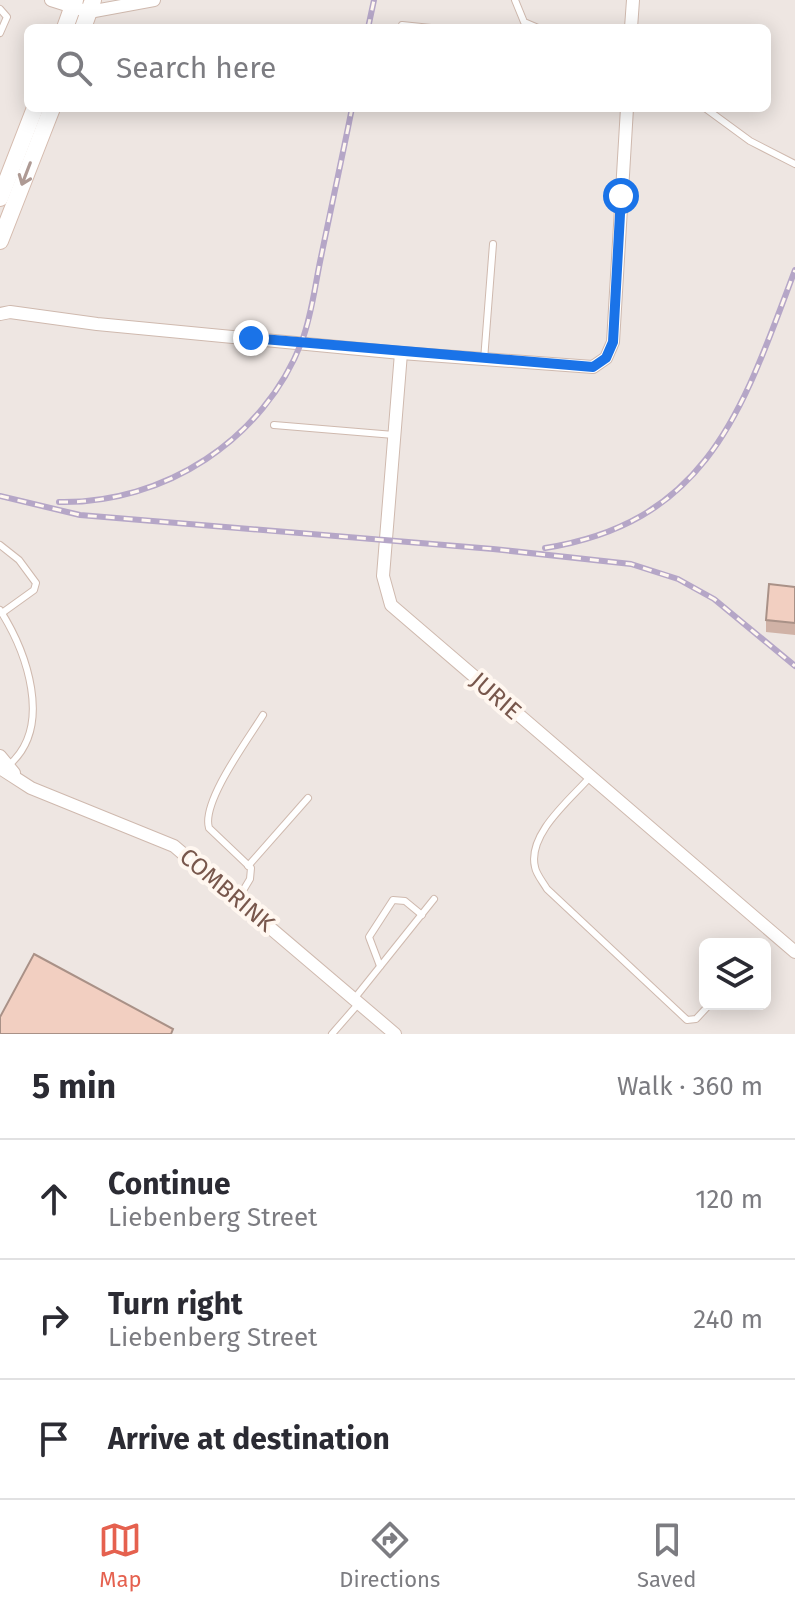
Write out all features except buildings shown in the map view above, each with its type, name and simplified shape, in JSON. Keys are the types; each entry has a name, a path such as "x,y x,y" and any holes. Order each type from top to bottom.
{"main road":[{"path":"0,198 33,112"},
{"path":"0,241 50,112"}],"street":[{"path":"51,0 83,10 154,0"},
{"path":"631,24 633,0"},
{"path":"0,314 10,312 584,369 602,362 610,352 627,112"},
{"name":"JURIE","path":"401,353 383,576 391,605 795,952"},
{"name":"COMBRINK","path":"3,765 18,779 45,794 174,846 395,1034"}],"lane":[{"path":"515,0 524,22 529,24"},
{"path":"0,9 7,17 0,33"},
{"path":"710,112 750,141 795,164"},
{"path":"484,360 493,244"},
{"path":"274,425 395,435"},
{"path":"0,545 19,560 36,583 34,590 1,612 4,623 22,649 31,686 27,737 3,765"},
{"path":"238,899 252,874 207,822 220,789 263,715"},
{"path":"590,777 546,827 534,847 535,868 547,889 687,1020 696,1019 704,1010"},
{"path":"248,866 308,798"},
{"path":"332,1034 380,966 434,899"},
{"path":"380,966 369,937 393,900 405,901 422,915"}],"shaded area":[{"path":"0,0 795,0 795,1034 0,1034"}],"railway":[{"path":"369,24 374,0"},
{"path":"59,502 98,500 136,492 172,478 206,459 236,436 263,408 285,376 305,331 351,112"},
{"path":"545,548 601,534 646,513 683,485 712,451 737,411 795,270"},
{"path":"0,496 80,515 493,549 631,564 678,579 714,599 795,666"}],"route":[{"path":"251,338 584,369 593,367 606,358 613,342 621,196"}]}
